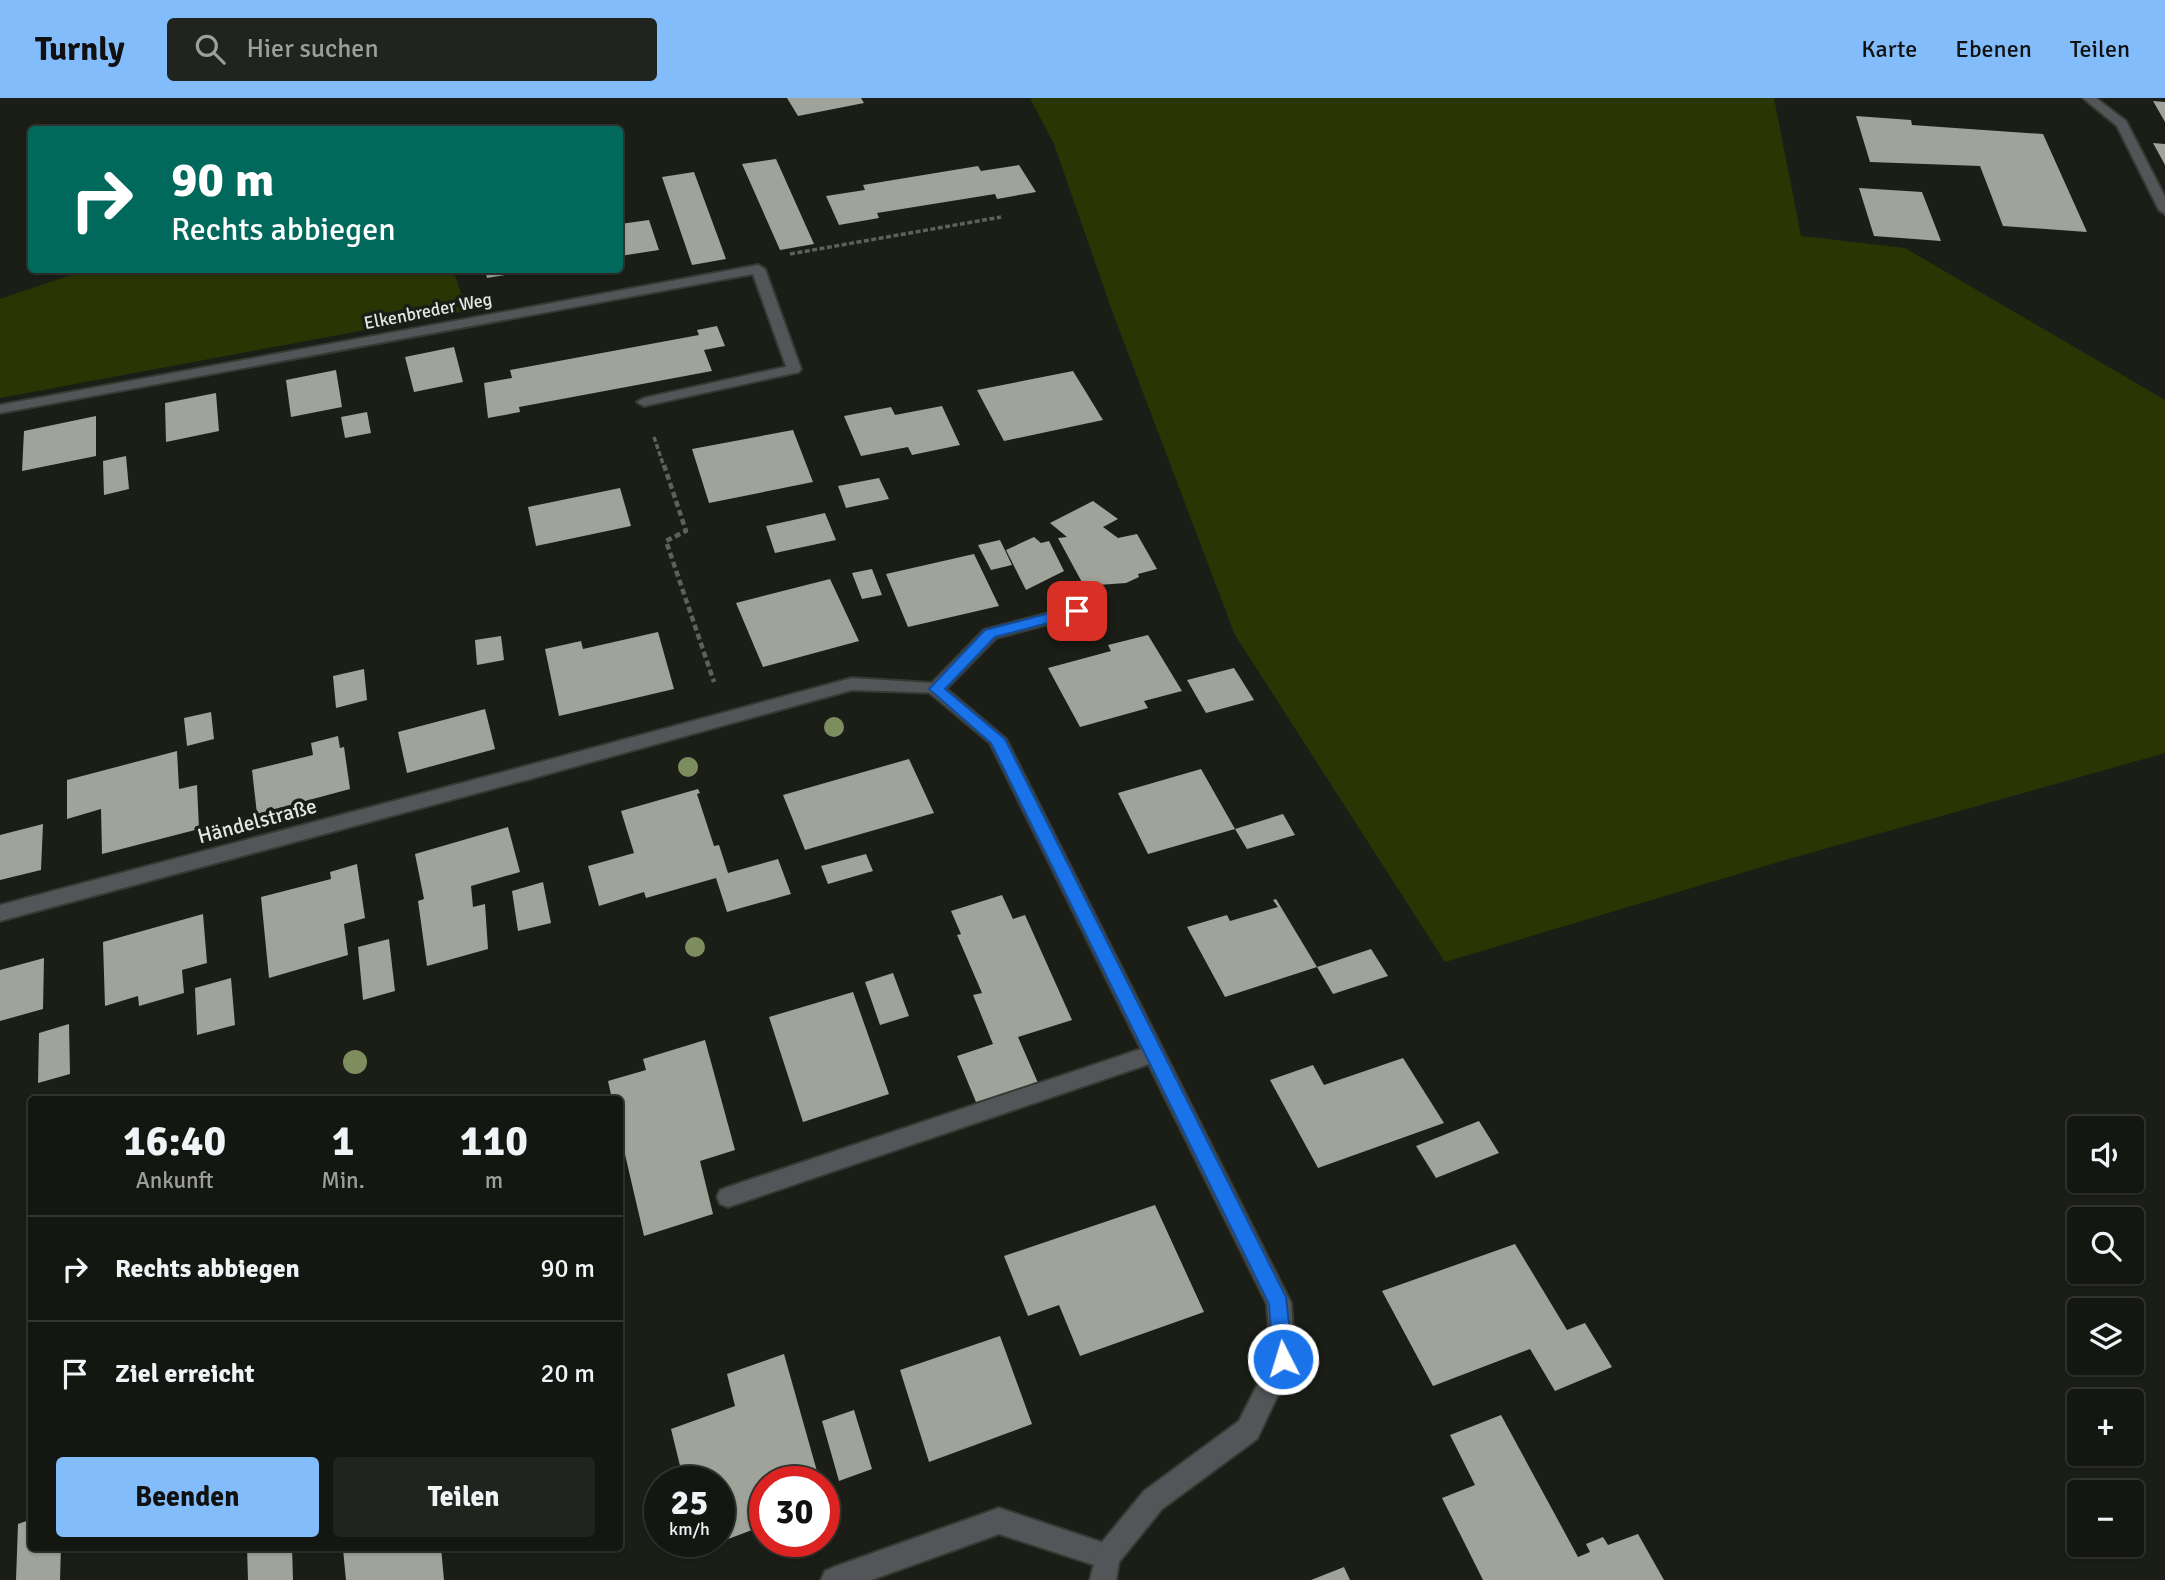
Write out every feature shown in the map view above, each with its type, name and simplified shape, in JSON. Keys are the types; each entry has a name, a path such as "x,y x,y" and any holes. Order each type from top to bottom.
{"street":[{"path":"2089,98 2122,124 2165,210"},
{"name":"Elkenbreder Weg","path":"0,409 758,269 794,369 644,402"},
{"path":"834,1580 999,1521 1105,1568 1153,1500 1248,1430 1283,1359 1279,1303 997,739 936,689 990,634 1077,611 1067,590"},
{"name":"Händelstraße","path":"0,913 852,684 936,689"},
{"path":"728,1197 1153,1054"}],"path":[{"path":"788,255 1001,216"},
{"path":"644,402 664,472 686,531 666,541 726,719"}],"green space":[{"path":"1030,98 1774,98 1801,236 1905,248 2165,400 2165,753 1792,858 1445,962 1235,635 1111,308 1054,144"},
{"path":"77,273 454,273 467,311 0,398 0,299"}],"building":[{"path":"787,98 861,98 864,103 798,116"},
{"path":"2153,101 2165,102 2165,122"},
{"path":"1856,116 1911,120 1912,125 2043,134 2087,232 2003,226 1980,166 1870,162"},
{"path":"2153,143 2165,144 2165,165"},
{"path":"776,159 814,244 780,250 742,164"},
{"path":"1019,165 1036,192 997,199 995,194 877,213 879,218 839,225 826,196 865,190 863,185 978,166 981,171"},
{"path":"694,172 726,259 692,265 662,177"},
{"path":"1859,188 1922,192 1941,241 1874,236"},
{"path":"649,220 659,250 623,256 623,224"},
{"path":"486,273 518,273 487,278"},
{"path":"717,326 725,346 704,350 712,371 519,407 520,412 488,418 484,383 512,378 510,370 699,335 697,330"},
{"path":"454,347 463,382 414,392 405,357"},
{"path":"336,370 342,407 291,417 286,380"},
{"path":"1073,371 1103,420 1004,441 977,390"},
{"path":"216,393 219,431 166,442 165,403"},
{"path":"942,406 960,445 912,455 908,447 861,456 844,416 891,407 895,415"},
{"path":"367,412 371,433 345,438 341,417"},
{"path":"96,416 96,456 22,471 24,431"},
{"path":"793,430 813,482 709,503 692,449"},
{"path":"126,456 129,489 104,495 103,461"},
{"path":"879,478 889,499 846,508 838,486"},
{"path":"620,488 631,526 536,546 528,507"},
{"path":"1093,501 1118,519 1103,527 1118,538 1137,534 1157,569 1138,574 1139,577 1126,583 1084,586 1058,538 1067,537 1050,523"},
{"path":"825,513 836,540 775,553 766,526"},
{"path":"1034,537 1041,543 1049,541 1064,571 1026,590 1006,550"},
{"path":"1000,540 1012,565 991,570 978,545"},
{"path":"974,554 999,606 908,627 886,574"},
{"path":"872,569 882,595 862,599 852,573"},
{"path":"830,579 859,641 763,667 736,603"},
{"path":"658,632 674,689 559,716 545,649 581,641 583,649"},
{"path":"1148,635 1182,691 1144,701 1148,708 1080,727 1048,668 1111,651 1108,645"},
{"path":"501,636 504,660 477,665 475,640"},
{"path":"1234,668 1254,700 1206,713 1187,680"},
{"path":"364,669 367,700 336,708 333,676"},
{"path":"485,709 495,749 407,773 398,732"},
{"path":"211,712 214,739 187,746 184,718"},
{"path":"338,736 340,748 344,747 350,789 257,814 252,770 313,755 311,743"},
{"path":"177,751 179,789 197,785 199,829 102,854 101,809 67,819 67,780"},
{"path":"909,759 934,813 805,850 783,795"},
{"path":"1201,769 1235,829 1148,854 1118,793"},
{"path":"698,789 700,793 697,794 714,846 719,845 728,873 778,859 791,894 727,912 716,878 646,898 644,892 599,906 588,866 634,853 621,811"},
{"path":"1283,814 1295,835 1247,849 1235,829"},
{"path":"43,824 41,870 0,880 0,835"},
{"path":"508,827 520,872 471,886 473,907 485,904 488,949 427,966 418,901 424,899 415,854"},
{"path":"866,854 873,871 828,884 821,866"},
{"path":"357,864 365,918 344,924 348,955 269,978 261,897 331,879 330,872"},
{"path":"543,882 551,923 518,931 512,891"},
{"path":"1002,895 1013,919 1025,915 1072,1020 1018,1037 1038,1083 976,1102 957,1056 993,1044 973,995 982,993 957,935 961,934 951,911"},
{"path":"1276,899 1317,967 1225,997 1187,927 1227,915 1230,921 1278,907 1273,900"},
{"path":"203,914 207,963 182,970 184,993 139,1006 138,996 105,1006 103,942"},
{"path":"389,939 395,991 363,1000 358,947"},
{"path":"1371,949 1388,976 1333,994 1317,967"},
{"path":"44,958 43,1009 0,1021 0,970"},
{"path":"893,973 909,1016 880,1025 865,982"},
{"path":"231,978 235,1025 197,1035 195,988"},
{"path":"853,992 889,1094 803,1122 769,1017"},
{"path":"69,1024 70,1074 38,1083 39,1033"},
{"path":"705,1040 735,1150 700,1161 713,1214 644,1236 623,1146 623,1096 611,1096 608,1081 646,1070 643,1059"},
{"path":"1403,1058 1444,1123 1318,1168 1270,1080 1313,1065 1324,1085"},
{"path":"1479,1121 1499,1153 1436,1178 1416,1146"},
{"path":"1155,1205 1204,1312 1080,1356 1059,1305 1028,1316 1004,1256"},
{"path":"1515,1244 1567,1330 1585,1323 1612,1367 1555,1391 1530,1349 1433,1386 1382,1291"},
{"path":"1000,1336 1032,1424 929,1462 900,1370"},
{"path":"784,1354 816,1466 749,1466 749,1531 735,1536 735,1466 680,1466 671,1429 735,1406 727,1374"},
{"path":"854,1410 872,1469 840,1481 840,1466 835,1466 822,1421"},
{"path":"1501,1415 1578,1557 1590,1552 1586,1544 1603,1537 1608,1545 1638,1534 1664,1580 1483,1580 1442,1498 1475,1485 1450,1435"},
{"path":"28,1520 28,1551 61,1551 60,1580 16,1580 18,1524"},
{"path":"247,1551 292,1551 293,1580 248,1580"},
{"path":"343,1551 441,1551 444,1580 346,1580"},
{"path":"1344,1567 1350,1580 1311,1580"}],"route":[{"path":"1077,611 990,634 936,689 997,739 1279,1303 1283,1359"}]}
